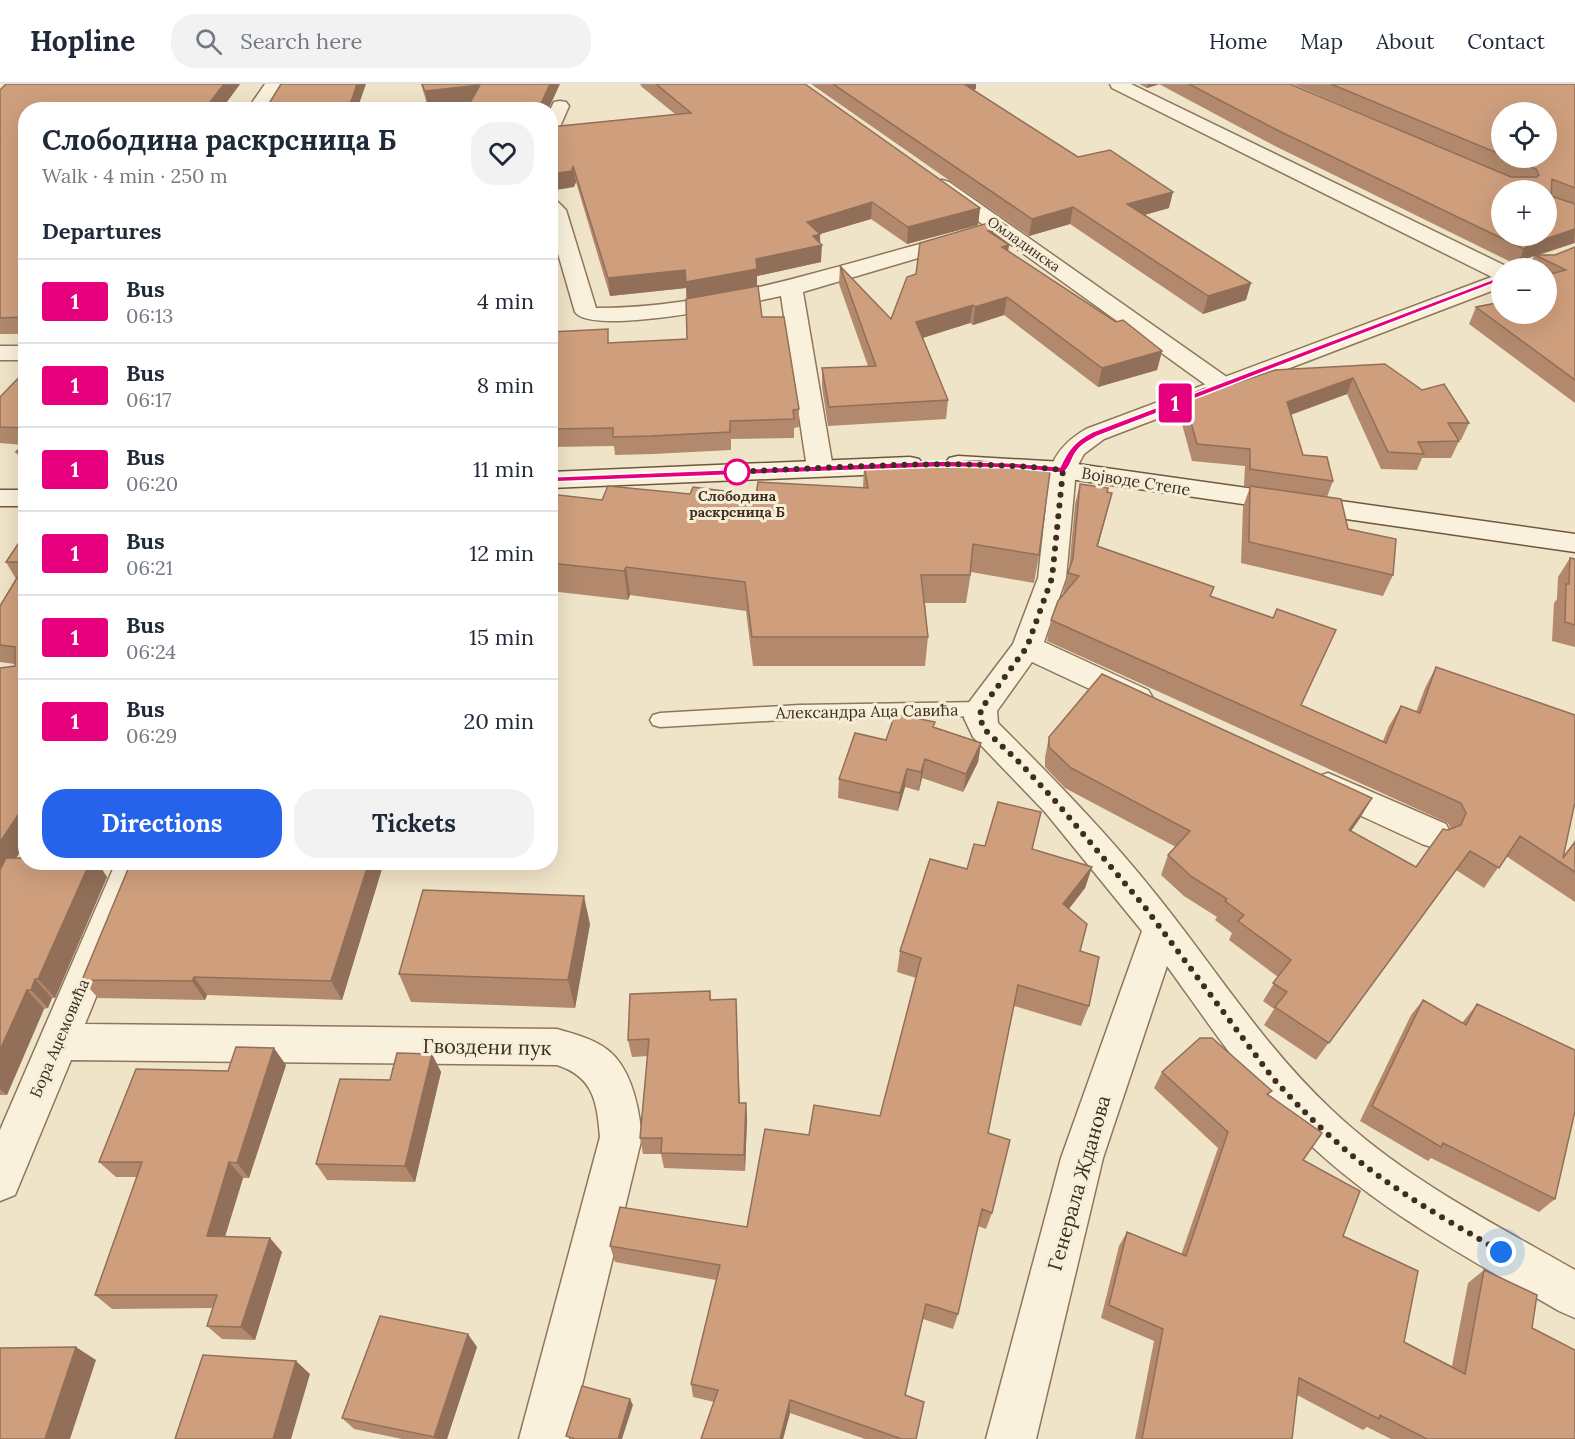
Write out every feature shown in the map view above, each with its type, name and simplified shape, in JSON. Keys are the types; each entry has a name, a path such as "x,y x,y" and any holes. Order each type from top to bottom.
{"street":[{"path":"261,102 274,84"},
{"path":"1118,84 1491,268"},
{"path":"558,111 560,106"},
{"name":"Омладинска","path":"923,173 1222,385"},
{"path":"558,217 586,312 615,315 696,306 791,288 1001,227"},
{"path":"981,709 1027,647 1052,578 1063,470 1072,450 1080,442 1095,434 1491,283"},
{"path":"791,288 820,468"},
{"path":"0,353 18,353"},
{"name":"Војводе Степе","path":"558,480 820,468 991,465 1063,470 1575,543"},
{"path":"0,498 18,498"},
{"path":"1027,647 1166,711"},
{"name":"Александра Аца Савића","path":"981,709 980,718 984,729 1057,803 1144,906 1160,931 1294,1103 1371,1171 1427,1208 1575,1295"},
{"path":"1306,775 1434,834"},
{"name":"Бора Аџемовића","path":"0,1180 131,870"},
{"name":"Генерала Жданова","path":"1011,1439 1082,1158 1160,931"},
{"name":"Гвоздени пук","path":"57,1042 557,1047 587,1057 605,1076 619,1107 621,1137 544,1439"}],"lane":[{"name":"Александра Аца Савића","path":"660,720 800,712 981,709"}],"building":[{"path":"6,84 224,84 210,102 18,102 18,317 0,318 0,90"},
{"path":"281,84 357,84 350,102 270,102"},
{"path":"422,84 550,84 542,102 470,102 480,85 425,91"},
{"path":"656,84 805,84 980,208 908,227 872,202 807,222 820,234 813,236 822,245 756,259 757,269 686,282 685,270 608,278 573,166 572,171 558,173 558,126 691,113"},
{"path":"833,84 964,84 1078,157 1110,150 1173,192 1127,204 1251,283 1208,296 1073,207 1032,219"},
{"path":"1189,84 1290,84 1511,177 1537,177 1539,175 1533,168 1557,168 1557,102 1491,102 1491,150 1331,84 1575,84 1575,188 1552,179 1491,180 1491,233 1279,131"},
{"path":"1557,198 1575,204 1575,229 1557,235"},
{"path":"998,220 1007,226 988,231 1009,245 1002,247 1116,322 1123,320 1162,351 1102,368 1007,297 916,322 948,400 829,407 822,368 876,366 840,266 891,319 907,277 916,274 920,243"},
{"path":"1575,247 1575,380 1499,324 1557,324 1557,272 1566,270 1557,266 1557,258 1541,258 1535,255 1555,255"},
{"path":"758,286 762,317 784,317 799,409 793,410 794,419 730,421 730,432 651,436 613,437 613,428 558,429 558,332 608,329 608,343 687,339 686,299"},
{"path":"1491,304 1491,318 1476,307"},
{"path":"1385,364 1422,390 1444,384 1469,423 1448,423 1459,441 1418,442 1424,454 1388,452 1353,378 1287,402 1303,455 1327,457 1333,481 1250,469 1250,449 1197,444 1184,397 1205,388 1210,392 1275,370"},
{"path":"18,378 18,428 0,427 0,397"},
{"path":"980,461 1050,472 1039,555 973,544 970,575 921,575 928,637 752,637 745,582 626,567 624,571 558,564 558,495 602,500 608,486 690,494 693,487 756,495 758,482 868,488 864,465"},
{"path":"1080,484 1108,488 1107,492 1112,493 1097,546 1214,587 1210,596 1273,618 1277,609 1336,630 1301,705 1386,743 1401,706 1420,713 1436,667 1575,715 1575,802 1563,858 1575,842 1575,872 1520,836 1499,868 1470,851 1329,1043 1275,1007 1287,992 1273,983 1291,960 1238,921 1244,915 1225,901 1227,899 1192,877 1168,855 1190,831 1071,768 1049,747 1049,737 1102,674 1372,798 1349,830 1416,867 1443,829 1448,830 1461,825 1466,813 1461,803 1051,620 1058,601 1079,576 1068,573 1073,558"},
{"path":"1250,486 1341,499 1348,529 1396,539 1393,575 1249,542"},
{"path":"18,544 18,562 6,562"},
{"path":"1570,558 1575,559 1575,625 1565,622 1566,584 1569,584"},
{"path":"18,576 18,815 0,842 0,668 15,666 15,647 0,645 0,606"},
{"path":"895,714 935,722 933,727 981,743 966,774 925,759 921,772 907,769 900,793 839,779 855,733 886,740"},
{"path":"998,802 1041,812 1032,849 1092,867 1063,904 1087,924 1080,951 1099,957 1089,1006 1018,985 988,1133 1010,1140 992,1213 982,1209 958,1314 926,1304 905,1395 924,1402 916,1439 902,1439 790,1400 780,1439 701,1439 718,1390 691,1384 720,1265 610,1246 620,1207 747,1227 765,1129 809,1135 814,1105 880,1116 921,958 900,951 930,859 967,869 974,844 985,846"},
{"path":"6,858 18,858 18,870 86,870 38,979 35,979 31,990 27,990 0,1050 0,870"},
{"path":"128,870 366,870 331,981 194,977 192,981 82,980"},
{"path":"423,890 584,896 568,980 399,974"},
{"path":"710,991 710,1000 736,999 739,1103 746,1103 744,1155 661,1153 662,1138 640,1138 649,1039 628,1040 630,994"},
{"path":"1423,1000 1466,1025 1477,1004 1575,1050 1575,1111 1555,1199 1443,1143 1441,1147 1372,1106"},
{"path":"1200,1038 1212,1038 1272,1091 1267,1094 1322,1133 1303,1160 1360,1191 1343,1236 1418,1271 1404,1342 1465,1374 1484,1270 1537,1295 1532,1328 1575,1350 1575,1439 1427,1439 1380,1415 1379,1419 1299,1378 1292,1439 1142,1439 1163,1329 1109,1305 1127,1232 1186,1256 1228,1132 1162,1072"},
{"path":"236,1047 274,1048 237,1163 229,1162 207,1236 270,1238 241,1327 207,1326 217,1295 95,1295 142,1162 99,1162 136,1069 228,1071"},
{"path":"397,1053 432,1054 405,1166 316,1164 340,1079 390,1080"},
{"path":"380,1316 468,1334 434,1437 342,1418"},
{"path":"76,1347 45,1439 0,1439 0,1348"},
{"path":"203,1355 296,1361 273,1439 175,1439"},
{"path":"582,1386 630,1399 618,1439 575,1439 566,1436"}],"bus line":[{"name":"1","path":"558,479 940,464 1014,465 1063,470 1066,458 1072,450 1080,442 1095,434 1491,283"}],"place":[{"name":"Слободина раскрсница Б","path":"737,472"}],"route":[{"path":"737,472 729,472 940,464 1014,465 1063,470 1056,559 1052,578 1027,647 981,709 980,718 984,729 1057,803 1144,906 1160,931 1294,1103 1371,1171 1501,1252"}]}
